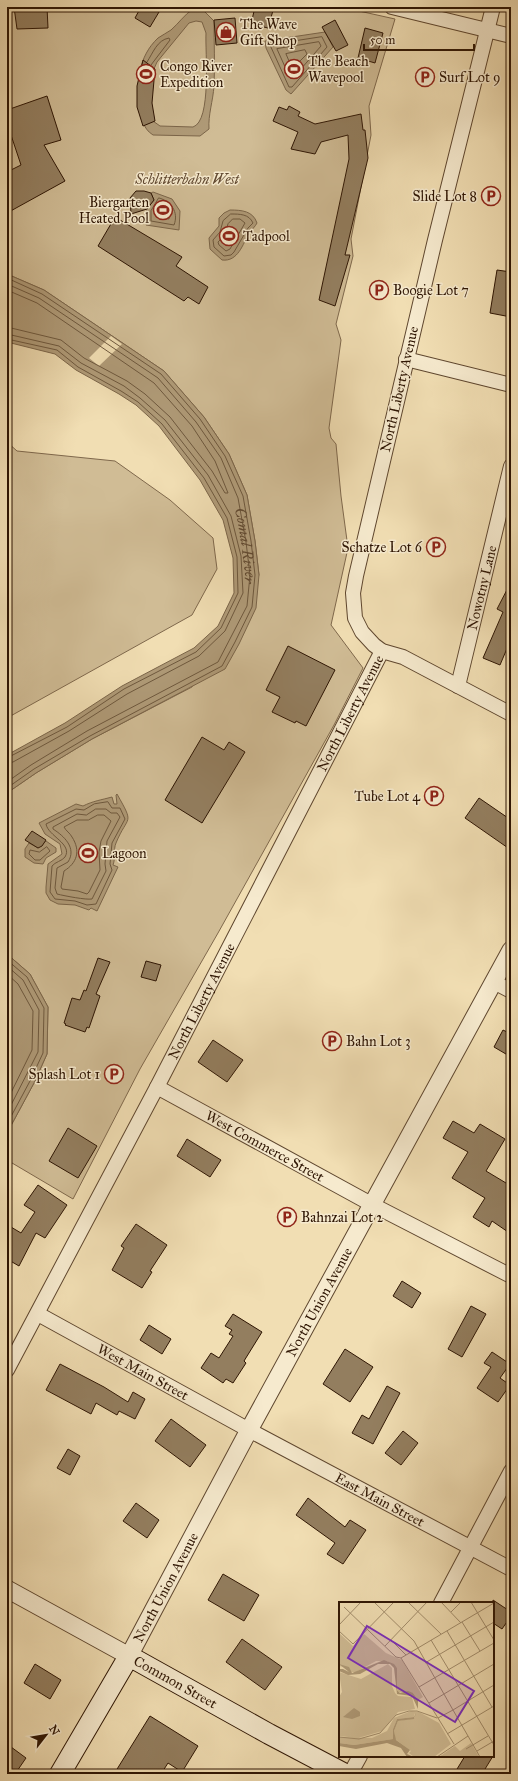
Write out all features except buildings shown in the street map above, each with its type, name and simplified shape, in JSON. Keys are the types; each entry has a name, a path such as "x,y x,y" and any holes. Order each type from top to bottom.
{"main road":[{"path":"60,1774 129,1656"},
{"name":"Common Street","path":"129,1656 344,1774"}],"street":[{"path":"392,7 511,36"},
{"name":"North Liberty Avenue","path":"7,1370 157,1087 382,651 368,639 357,622 353,606 353,593 406,360 493,7"},
{"path":"406,360 511,385"},
{"name":"Nowotny Lane","path":"458,686 511,466"},
{"path":"382,651 403,657 511,714"},
{"name":"North Union Avenue","path":"129,1656 249,1430 511,950"},
{"path":"494,982 511,991"},
{"name":"West Commerce Street","path":"157,1087 373,1204 511,1276"},
{"name":"West Main Street","path":"38,1314 249,1430"},
{"name":"East Main Street","path":"249,1430 511,1569"},
{"path":"442,1602 511,1471"},
{"name":"Common Street","path":"7,1589 129,1656"},
{"path":"350,1774 359,1757"}],"green space":[{"name":"Schlitterbahn West","path":"7,7 341,7 395,19 369,106 371,135 351,239 353,256 336,324 341,340 329,428 331,438 336,444 348,548 331,625 363,668 334,725 140,1069 73,1199 7,1160 7,1133 34,1083 47,1054 48,1007 30,974 7,954 7,793 36,773 92,739 192,687 259,575 247,495 229,454 204,417 164,371 44,290 7,274"},
{"path":"7,442 17,451 115,461 170,500 213,538 217,569 192,615 7,718"}],"water":[{"name":"Congo River Expedition","path":"193,9 202,9 214,21 214,86 209,118 209,129 200,136 153,135 149,132 142,119 139,88 140,70 146,53 151,45 158,38 171,30","holes":["196,21 202,22 206,33 206,84 203,112 199,122 193,127 160,126 153,121 152,114 151,83 154,68 157,62 189,23"]},
{"name":"The Beach Wavepool","path":"325,32 333,47 291,94 286,90 266,48 265,41"},
{"name":"Biergarten Heated Pool","path":"153,192 172,199 180,211 179,230 146,225 147,209 154,200 151,193"},
{"name":"Tadpool","path":"230,210 246,212 253,216 257,223 249,233 236,255 228,260 222,260 210,249 209,238 219,226 219,218"},
{"name":"Comal River","path":"7,274 44,290 164,371 204,417 229,454 247,495 259,575 256,608 225,669 92,739 36,773 7,793 7,755 65,723 122,686 194,648 218,626 234,593 233,558 223,520 200,480 159,426 136,405 76,370 55,354 7,342"},
{"name":"Lagoon","path":"117,794 126,811 128,820 115,846 113,865 118,867 97,911 91,908 89,910 75,905 58,904 50,900 46,893 48,864 62,854 60,844 45,834 39,823 76,804 83,806 112,797 114,804 117,804"},
{"path":"46,841 56,848 56,852 46,858 43,864 34,863 25,857 25,849 29,843 38,848"},
{"path":"7,954 30,974 48,1007 47,1054 34,1083 7,1133"}],"pier":[{"path":"111,336 122,344 99,366 89,358"}],"place":[{"name":"The Wave Gift Shop","path":"226,32"},
{"name":"The Beach Wavepool","path":"294,69"},
{"name":"Congo River Expedition","path":"146,74"},
{"name":"Surf Lot 9","path":"425,77"},
{"name":"Slide Lot 8","path":"491,196"},
{"name":"Biergarten Heated Pool","path":"163,210"},
{"name":"Tadpool","path":"229,236"},
{"name":"Boogie Lot 7","path":"379,290"},
{"name":"Schatze Lot 6","path":"436,547"},
{"name":"Tube Lot 4","path":"434,796"},
{"name":"Lagoon","path":"88,853"},
{"name":"Bahn Lot 3","path":"332,1041"},
{"name":"Splash Lot 1","path":"114,1074"},
{"name":"Bahnzai Lot 2","path":"287,1217"}]}
